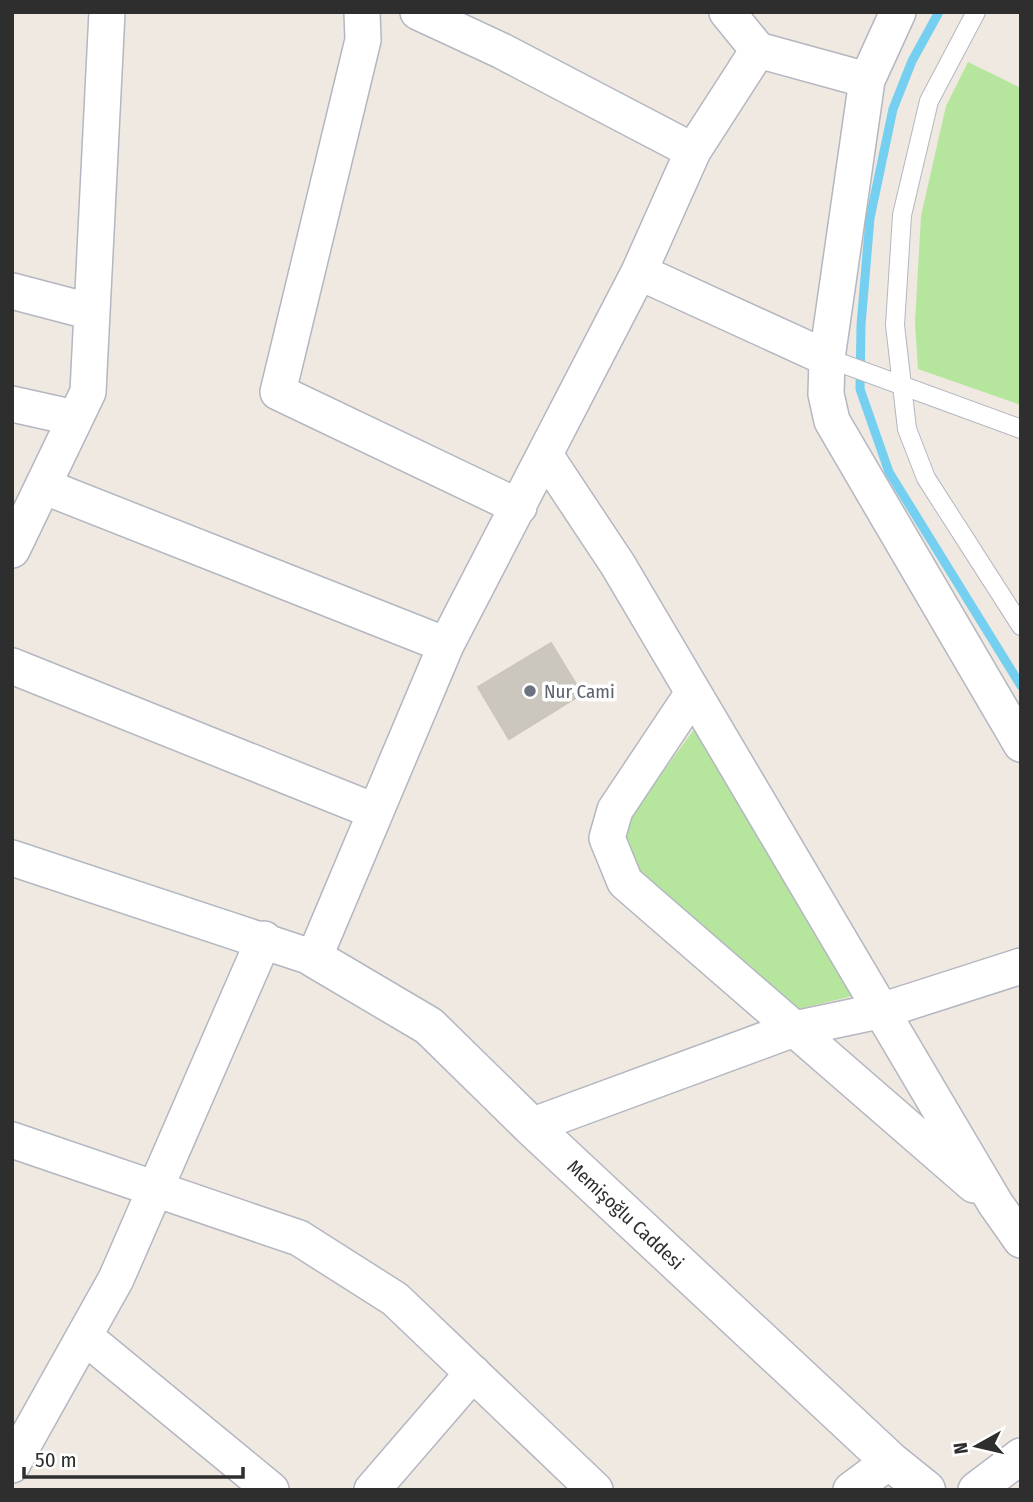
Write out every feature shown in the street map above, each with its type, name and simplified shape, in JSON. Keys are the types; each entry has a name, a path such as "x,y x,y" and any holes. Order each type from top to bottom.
{"street":[{"path":"12,551 88,392 107,12"},
{"path":"362,12 363,40 278,392 519,507"},
{"path":"418,12 502,51 693,151"},
{"path":"727,12 758,50 867,80"},
{"path":"898,12 867,80 837,362 826,394 832,421 1021,744"},
{"path":"12,858 264,939 314,958 446,645 639,272 693,151 758,50"},
{"path":"639,272 837,362"},
{"path":"12,290 92,312"},
{"path":"12,404 75,418"},
{"path":"545,455 618,565 884,1010 995,1203 1021,1240"},
{"path":"43,486 446,645"},
{"path":"12,666 374,811"},
{"path":"693,693 615,810 607,838 625,882 995,1203"},
{"path":"15,1452 116,1279 264,939"},
{"name":"Memişoğlu Caddesi","path":"314,958 429,1026 531,1126 890,1461 926,1490"},
{"path":"531,1126 794,1029 884,1010 1021,966"},
{"path":"12,1140 154,1191 299,1238 395,1299 595,1490"},
{"path":"84,1336 271,1490"},
{"path":"372,1490 473,1373"},
{"path":"976,1490 1021,1456"},
{"path":"851,1490 890,1461"}],"lane":[{"path":"976,12 929,101 902,215 895,325 907,429 926,478 1021,626"},
{"path":"837,362 1021,429"}],"green space":[{"path":"968,62 1021,88 1021,405 918,369 915,323 921,216 946,106"},
{"path":"695,728 853,996 794,1010 639,872 624,837 629,818"}],"building":[{"name":"Nur Cami","path":"551,643 582,694 509,739 478,687"}],"waterway":[{"path":"939,12 912,61 893,109 870,218 861,325 860,389 889,472 1021,686"}],"place":[{"name":"Nur Cami","path":"530,691"}]}
